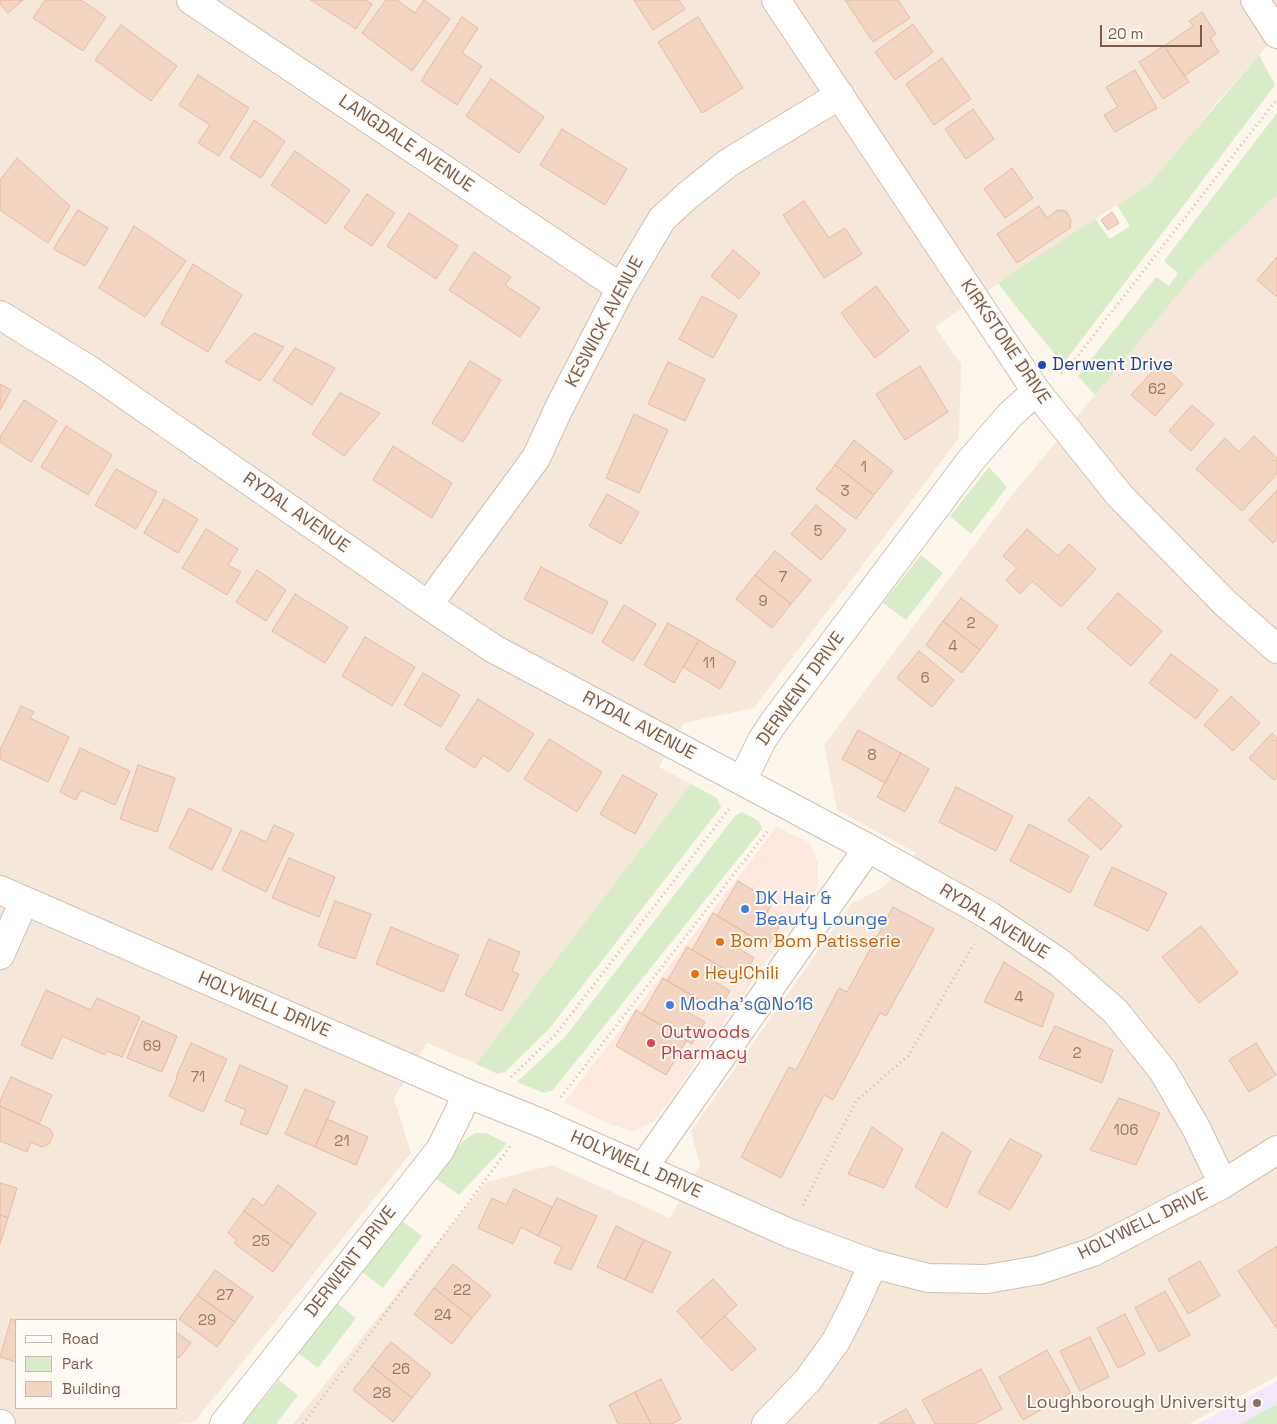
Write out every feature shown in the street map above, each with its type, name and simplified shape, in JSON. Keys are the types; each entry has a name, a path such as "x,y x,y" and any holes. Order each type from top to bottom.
{"street":[{"name":"LANGDALE AVENUE","path":"191,0 621,288"},
{"name":"KIRKSTONE DRIVE","path":"776,0 1036,391 1120,496 1226,603 1277,649"},
{"path":"1255,0 1277,34"},
{"name":"KESWICK AVENUE","path":"428,605 536,458 560,406 621,288 662,219 728,163 840,95"},
{"name":"RYDAL AVENUE","path":"0,315 91,371 494,649 868,848 990,916 1060,963 1115,1011 1163,1071 1196,1128 1223,1184"},
{"name":"DERWENT DRIVE","path":"742,781 762,740 774,722 953,484 990,437 1036,391"},
{"path":"643,1168 868,848"},
{"path":"0,955 12,896"},
{"name":"HOLYWELL DRIVE","path":"12,896 789,1232 873,1264 928,1278 987,1279 1039,1270 1094,1252 1223,1184 1277,1150"},
{"name":"DERWENT DRIVE","path":"224,1424 440,1150 459,1112 477,1097"},
{"path":"766,1424 808,1380 836,1341 873,1264"}],"path":[{"path":"1036,391 1069,367 1277,99"},
{"path":"477,1097 556,1034 728,811 742,781"},
{"path":"303,1424 536,1121 787,805"},
{"path":"789,1232 856,1101 908,1056 990,916"}],"shaded area":[{"path":"0,0 1277,0 1277,35 1219,100 1150,183 935,327 961,364 959,438 754,708 684,723 659,767 691,784 476,1064 427,1043 394,1098 411,1153 195,1421 178,1424 0,1424"},
{"path":"1277,194 1277,1376 1189,1424 293,1424 486,1182 552,1165 670,1218 700,1165 691,1131 851,904 882,888 916,853 837,810 824,745 1013,494 1197,271"},
{"path":"777,827 810,843 818,863 817,888 668,1103 653,1122 633,1132 610,1124 564,1102"},
{"name":"Loughborough University","path":"1277,1381 1277,1424 1197,1424"}],"green space":[{"path":"1259,55 1275,85 1063,364 998,283 1095,219 1110,239 1130,226 1117,205 1150,183"},
{"path":"1277,113 1277,194 1197,271 1095,395 1078,376 1156,277 1169,286 1178,273 1164,261"},
{"path":"989,467 1007,487 971,534 950,516"},
{"path":"921,555 943,573 906,620 883,603"},
{"path":"691,784 717,798 721,807 549,1029 505,1072 498,1074 476,1064"},
{"path":"742,812 759,821 762,829 553,1090 544,1093 517,1082 565,1037 735,816"},
{"path":"475,1133 486,1133 507,1144 459,1195 435,1178 463,1141"},
{"path":"401,1220 422,1236 383,1288 361,1271"},
{"path":"337,1303 356,1318 318,1368 298,1353"},
{"path":"279,1380 298,1395 276,1424 243,1424"},
{"path":"1277,1404 1277,1424 1241,1424"}],"building":[{"path":"0,0 23,0 8,13 0,4"},
{"path":"45,0 81,0 106,17 83,51 33,18"},
{"path":"311,0 366,0 372,4 356,29"},
{"path":"386,0 397,0 415,13 424,0 450,19 412,71 362,33"},
{"path":"634,0 679,0 685,9 653,30"},
{"path":"845,0 898,0 910,18 873,42"},
{"path":"1202,12 1216,34 1210,38 1219,52 1184,76 1164,46 1193,26 1189,21"},
{"path":"462,17 478,28 462,53 482,66 457,105 421,81"},
{"path":"698,17 743,88 702,113 658,42"},
{"path":"913,24 933,52 895,80 875,52"},
{"path":"121,25 177,66 151,101 95,60"},
{"path":"1164,46 1189,82 1163,99 1139,62"},
{"path":"942,58 971,99 934,125 906,84"},
{"path":"1135,70 1157,108 1115,132 1104,115 1118,107 1106,87"},
{"path":"198,75 249,108 219,156 198,143 210,125 179,105"},
{"path":"491,79 544,117 519,153 466,116"},
{"path":"973,109 994,139 966,159 945,129"},
{"path":"254,120 285,141 261,178 230,158"},
{"path":"562,129 627,169 605,205 540,165"},
{"path":"295,151 350,190 326,224 271,185"},
{"path":"17,158 70,206 48,243 0,210 0,180"},
{"path":"1012,168 1033,198 1005,218 984,189"},
{"path":"367,194 395,213 372,246 344,228"},
{"path":"804,201 829,238 845,228 862,254 824,278 783,215"},
{"path":"1039,206 1047,218 1058,210 1066,211 1071,220 1070,228 1017,263 997,234"},
{"path":"78,210 108,228 85,266 53,249"},
{"path":"1112,212 1119,223 1108,230 1101,220"},
{"path":"409,213 458,246 436,279 387,246"},
{"path":"134,226 186,261 145,317 99,288"},
{"path":"733,250 760,273 739,299 711,276"},
{"path":"474,252 511,277 505,285 540,308 520,337 449,290"},
{"path":"1277,257 1277,297 1257,280"},
{"path":"193,264 242,295 208,352 161,324"},
{"path":"876,286 909,331 875,358 841,313"},
{"path":"702,296 737,315 713,358 679,339"},
{"path":"254,333 284,347 260,381 225,362"},
{"path":"295,348 335,368 312,405 273,380"},
{"path":"470,361 501,380 463,442 432,423"},
{"path":"668,362 705,379 685,421 648,404"},
{"path":"1160,363 1183,384 1155,416 1131,395"},
{"path":"920,366 948,412 905,440 876,394"},
{"path":"0,384 11,390 0,410"},
{"path":"340,393 380,413 344,456 312,434"},
{"path":"24,400 57,421 31,462 0,442 0,437"},
{"path":"1192,405 1214,424 1191,451 1169,431"},
{"path":"634,414 668,430 639,493 606,478"},
{"path":"66,426 112,455 88,495 41,467"},
{"path":"1254,436 1277,458 1277,474 1242,511 1196,469 1225,438 1239,452"},
{"path":"854,440 893,471 874,495 835,465"},
{"path":"393,446 452,483 432,518 373,480"},
{"path":"835,465 874,495 856,519 816,489"},
{"path":"116,469 157,492 136,529 95,505"},
{"path":"1277,490 1277,538 1273,543 1249,520"},
{"path":"607,494 639,512 621,544 589,526"},
{"path":"164,499 198,519 178,553 144,533"},
{"path":"816,505 846,530 821,560 791,534"},
{"path":"206,529 238,549 228,565 241,572 227,595 182,568"},
{"path":"1027,529 1058,556 1069,544 1096,569 1061,607 1032,581 1020,594 1006,580 1017,568 1003,556"},
{"path":"775,551 811,580 791,604 755,575"},
{"path":"541,567 608,602 592,634 524,599"},
{"path":"257,570 286,590 266,621 236,602"},
{"path":"755,575 791,604 772,628 736,599"},
{"path":"1118,593 1162,631 1131,666 1087,628"},
{"path":"295,594 348,627 325,663 272,631"},
{"path":"961,598 998,626 980,650 943,621"},
{"path":"624,605 656,624 633,661 602,642"},
{"path":"943,621 980,650 962,673 926,645"},
{"path":"668,623 699,640 674,683 644,665"},
{"path":"365,637 415,667 392,706 342,676"},
{"path":"699,640 736,662 720,689 683,667"},
{"path":"919,651 954,680 932,707 897,678"},
{"path":"1171,654 1218,690 1196,719 1149,683"},
{"path":"423,673 460,695 441,727 404,705"},
{"path":"1231,696 1260,723 1233,751 1204,725"},
{"path":"478,699 534,734 509,772 483,755 475,768 445,749"},
{"path":"21,706 34,712 30,718 69,737 48,782 0,759 0,750"},
{"path":"858,730 901,753 885,783 842,759"},
{"path":"1272,733 1277,738 1277,777 1274,780 1249,758"},
{"path":"549,739 602,772 577,812 524,779"},
{"path":"80,748 130,771 115,805 81,790 76,800 60,792"},
{"path":"901,753 929,769 905,812 877,797"},
{"path":"138,765 175,778 157,832 120,819"},
{"path":"623,775 657,794 635,834 600,814"},
{"path":"956,787 1013,816 996,851 939,822"},
{"path":"1089,797 1122,826 1101,850 1068,820"},
{"path":"189,808 232,829 212,870 169,848"},
{"path":"1029,824 1089,856 1070,893 1010,861"},
{"path":"274,825 294,834 266,892 222,870 241,830 266,842"},
{"path":"289,858 335,877 319,917 272,898"},
{"path":"1112,867 1167,893 1148,931 1094,905"},
{"name":"DK Hair & Beauty Lounge","path":"738,881 773,902 765,916 780,925 768,946 717,916"},
{"path":"335,901 371,914 355,959 318,946"},
{"path":"893,907 934,929 886,1016 880,1013 833,1100 824,1095 781,1178 741,1157 789,1067 796,1070 839,988 847,992"},
{"name":"Bom Bom Patisserie","path":"713,913 748,934 740,949 754,958 742,979 692,950"},
{"path":"1201,926 1238,973 1199,1003 1162,957"},
{"path":"391,927 459,955 443,992 376,964"},
{"path":"489,939 520,952 512,971 519,974 502,1011 465,995"},
{"name":"Hey!Chili","path":"687,947 722,967 714,981 730,991 718,1011 667,981"},
{"path":"1004,962 1054,994 1042,1027 984,1002"},
{"name":"Modha's@No16","path":"663,978 697,998 688,1012 705,1022 692,1044 642,1014"},
{"path":"46,990 91,1010 97,998 140,1017 122,1057 107,1051 105,1055 62,1036 52,1059 21,1045"},
{"name":"Outwoods Pharmacy","path":"636,1010 687,1040 666,1075 616,1046"},
{"path":"142,1021 177,1036 162,1072 127,1058"},
{"path":"1055,1026 1113,1050 1102,1083 1039,1058"},
{"path":"191,1043 227,1059 203,1112 169,1096"},
{"path":"1256,1043 1276,1075 1249,1092 1229,1060"},
{"path":"240,1065 288,1086 267,1135 240,1124 246,1110 225,1101"},
{"path":"11,1077 52,1095 39,1124 0,1106 0,1101"},
{"path":"305,1089 335,1102 315,1147 285,1134"},
{"path":"1119,1098 1160,1113 1136,1165 1090,1150"},
{"path":"0,1106 50,1129 53,1135 49,1144 42,1147 31,1142 27,1152 0,1141"},
{"path":"327,1119 368,1137 356,1165 315,1147"},
{"path":"872,1127 903,1149 884,1188 848,1174"},
{"path":"942,1132 971,1151 947,1208 915,1187"},
{"path":"1010,1139 1042,1155 1010,1210 978,1193"},
{"path":"0,1183 17,1188 8,1218 0,1215"},
{"path":"278,1185 316,1213 292,1246 244,1211 253,1198 263,1206"},
{"path":"514,1189 552,1207 538,1236 521,1227 513,1244 478,1228 492,1198 506,1205"},
{"path":"557,1198 597,1216 571,1270 554,1263 562,1247 538,1236"},
{"path":"244,1211 292,1246 273,1272 234,1243 237,1240 228,1233"},
{"path":"0,1215 8,1218 0,1244"},
{"path":"616,1226 644,1240 625,1280 597,1267"},
{"path":"644,1240 671,1252 652,1293 625,1280"},
{"path":"1277,1246 1277,1329 1238,1271"},
{"path":"1200,1261 1220,1296 1188,1314 1168,1279"},
{"path":"453,1264 491,1295 472,1318 434,1288"},
{"path":"215,1270 253,1297 235,1322 197,1295"},
{"path":"713,1279 737,1305 701,1338 677,1311"},
{"path":"434,1288 472,1318 452,1344 414,1314"},
{"path":"1165,1291 1190,1335 1159,1352 1135,1308"},
{"path":"197,1295 235,1322 217,1347 179,1319"},
{"path":"1125,1314 1145,1354 1118,1368 1097,1328"},
{"path":"725,1316 756,1349 732,1371 701,1338"},
{"path":"11,1319 15,1321 15,1362 0,1357"},
{"path":"178,1333 191,1343 178,1357"},
{"path":"1090,1337 1109,1377 1080,1391 1060,1351"},
{"path":"391,1342 431,1374 412,1398 372,1366"},
{"path":"1047,1350 1071,1393 1023,1420 999,1377"},
{"path":"372,1366 412,1398 393,1422 353,1390"},
{"path":"981,1369 1002,1409 975,1424 935,1424 922,1400"},
{"path":"661,1379 681,1419 672,1424 651,1424 635,1392"},
{"path":"635,1392 651,1424 618,1424 609,1405"},
{"path":"906,1409 915,1424 879,1424"}],"place":[{"name":"Derwent Drive","path":"1042,365"},
{"name":"DK Hair & Beauty Lounge","path":"745,909"},
{"name":"Bom Bom Patisserie","path":"720,942"},
{"name":"Hey!Chili","path":"695,974"},
{"name":"Modha's@No16","path":"670,1005"},
{"name":"Outwoods Pharmacy","path":"651,1043"},
{"name":"Loughborough University","path":"1257,1403"}]}
